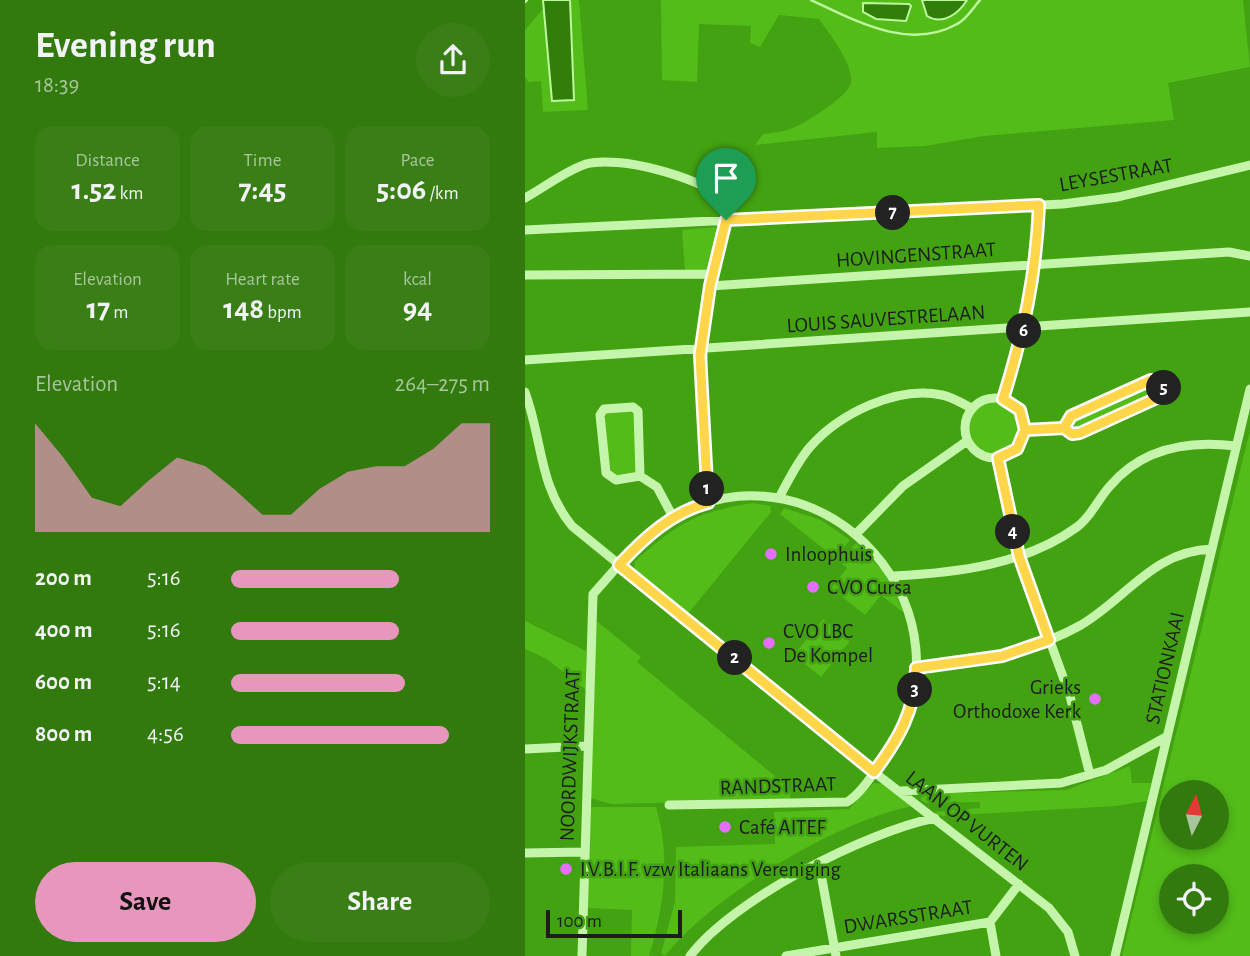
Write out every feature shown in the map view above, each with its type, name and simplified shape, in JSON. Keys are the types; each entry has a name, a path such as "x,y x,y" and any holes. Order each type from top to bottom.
{"street":[{"path":"525,198 586,164 618,163 694,180 724,199 726,220 712,274 702,348 708,503"},
{"name":"LEYSESTRAAT","path":"525,230 1039,205 1118,197 1250,165"},
{"path":"1003,399 1025,327 1035,265 1039,205"},
{"name":"HOVINGENSTRAAT","path":"710,286 1229,252 1250,256"},
{"path":"525,275 712,274"},
{"name":"LOUIS SAUVESTRELAAN","path":"525,360 1250,312"},
{"path":"1025,430 1064,428 1072,434 1080,433 1159,397 1163,394 1163,385 1151,380 1071,416 1064,428"},
{"name":"STATIONKAAI","path":"1115,956 1250,389"},
{"name":"LAAN OP VURTEN","path":"525,392 537,429 546,481 556,506 572,526 874,772 1019,884 1062,922 1075,956"},
{"path":"779,498 810,447 827,432 865,408 914,393 940,394 971,408"},
{"path":"1003,399 1020,410 1025,430 1017,449 998,458 977,453 967,441 964,428 971,408 982,400 1003,399"},
{"path":"641,476 638,411 633,407 604,409 600,415 606,473 616,480 641,476 657,487 673,517"},
{"path":"856,534 903,486 967,441"},
{"path":"893,576 964,570 1019,556 1076,528 1123,472 1157,452 1194,443 1236,446"},
{"path":"998,458 1019,556 1075,713 1090,775"},
{"name":"NOORDWIJKSTRAAT","path":"582,956 593,594 647,536 673,517 708,503 748,496 779,498 816,510 856,534"},
{"name":"RANDSTRAAT","path":"669,805 841,803 851,800 899,738 906,721 916,668 917,646 911,617 893,576 856,534"},
{"path":"916,668 1002,656 1049,640 1096,615 1168,558 1212,550"},
{"path":"901,791 1045,785 1090,775 1166,737"},
{"path":"525,749 587,746"},
{"path":"690,956 720,925 818,863 871,836 935,818"},
{"path":"525,853 584,852"},
{"path":"818,863 835,952"},
{"name":"DWARSSTRAAT","path":"786,956 835,952 990,922 1019,884"},
{"path":"990,922 996,956"}],"shaded area":[{"path":"543,0 570,0 574,100 552,101"},
{"path":"570,0 579,0 588,110 543,112 541,81 528,82 525,76 525,30 544,8 552,100 574,100"},
{"path":"661,0 1243,0 1250,67 1168,83 1174,120 984,136 925,146 877,148 877,132 755,145 763,134 790,129 814,116 848,89 851,83 849,67 834,41 819,19 779,15 760,47 750,43 751,26 699,24 697,82 662,80"},
{"path":"922,0 967,0 950,17 939,20 927,16"},
{"path":"863,3 911,6 906,21 876,19 863,12"},
{"path":"715,227 719,233 710,271 685,272 682,230"},
{"path":"1150,383 1159,384 1161,392 1076,431 1070,429 1069,421"},
{"path":"995,402 1014,409 1021,428 1014,447 995,454 976,447 969,428 976,409"},
{"path":"628,409 635,414 636,472 618,477 610,473 603,417 606,413"},
{"path":"1250,430 1250,956 1122,956 1159,804 1159,850 1229,850 1229,780 1165,780"},
{"path":"753,503 770,506 771,512 687,615 634,569 635,561 676,528 702,515"},
{"path":"784,508 821,520 850,540 835,558 780,514"},
{"path":"856,543 883,571 905,614 881,595 865,615 831,588 847,568 840,562"},
{"path":"594,619 641,657 637,662 782,782 791,793 789,800 611,804 590,798 595,669"},
{"path":"823,619 850,641 821,677 794,655"},
{"path":"525,621 586,651 586,690 547,659 525,649"},
{"path":"1130,766 1132,783 1151,783 1147,801 1116,806 942,816 934,812 980,808 980,802 925,803 921,800 921,796 926,794 1066,790"},
{"path":"874,783 883,784 913,806 849,827 778,864 713,909 665,956 661,953 675,902 676,847 775,844 774,812 849,809"},
{"path":"589,807 656,807 663,844 664,882 659,919 649,956 631,956 632,910 587,908"}],"waterway":[{"path":"811,0 864,24 902,34 920,35 939,32 960,22 980,0"}],"place":[{"name":"Inloophuis","path":"771,554"},
{"name":"CVO Cursa","path":"813,587"},
{"name":"CVO LBC De Kompel","path":"769,643"},
{"name":"Grieks Orthodoxe Kerk","path":"1095,699"},
{"name":"Café AITEF","path":"725,827"},
{"name":"I.V.B.I.F. vzw Italiaans Vereniging","path":"566,869"}],"route":[{"path":"726,220 712,274 700,355 708,503 673,517 647,536 619,565 874,772 899,738 906,721 911,708 916,668 1002,656 1049,640 1019,556 998,458 1017,449 1025,430 1064,428 1072,434 1080,433 1159,397 1163,394 1163,385 1151,380 1071,416 1064,428 1057,429 1025,430 1020,410 1003,399 1027,318 1035,265 1039,205 726,220"}]}
